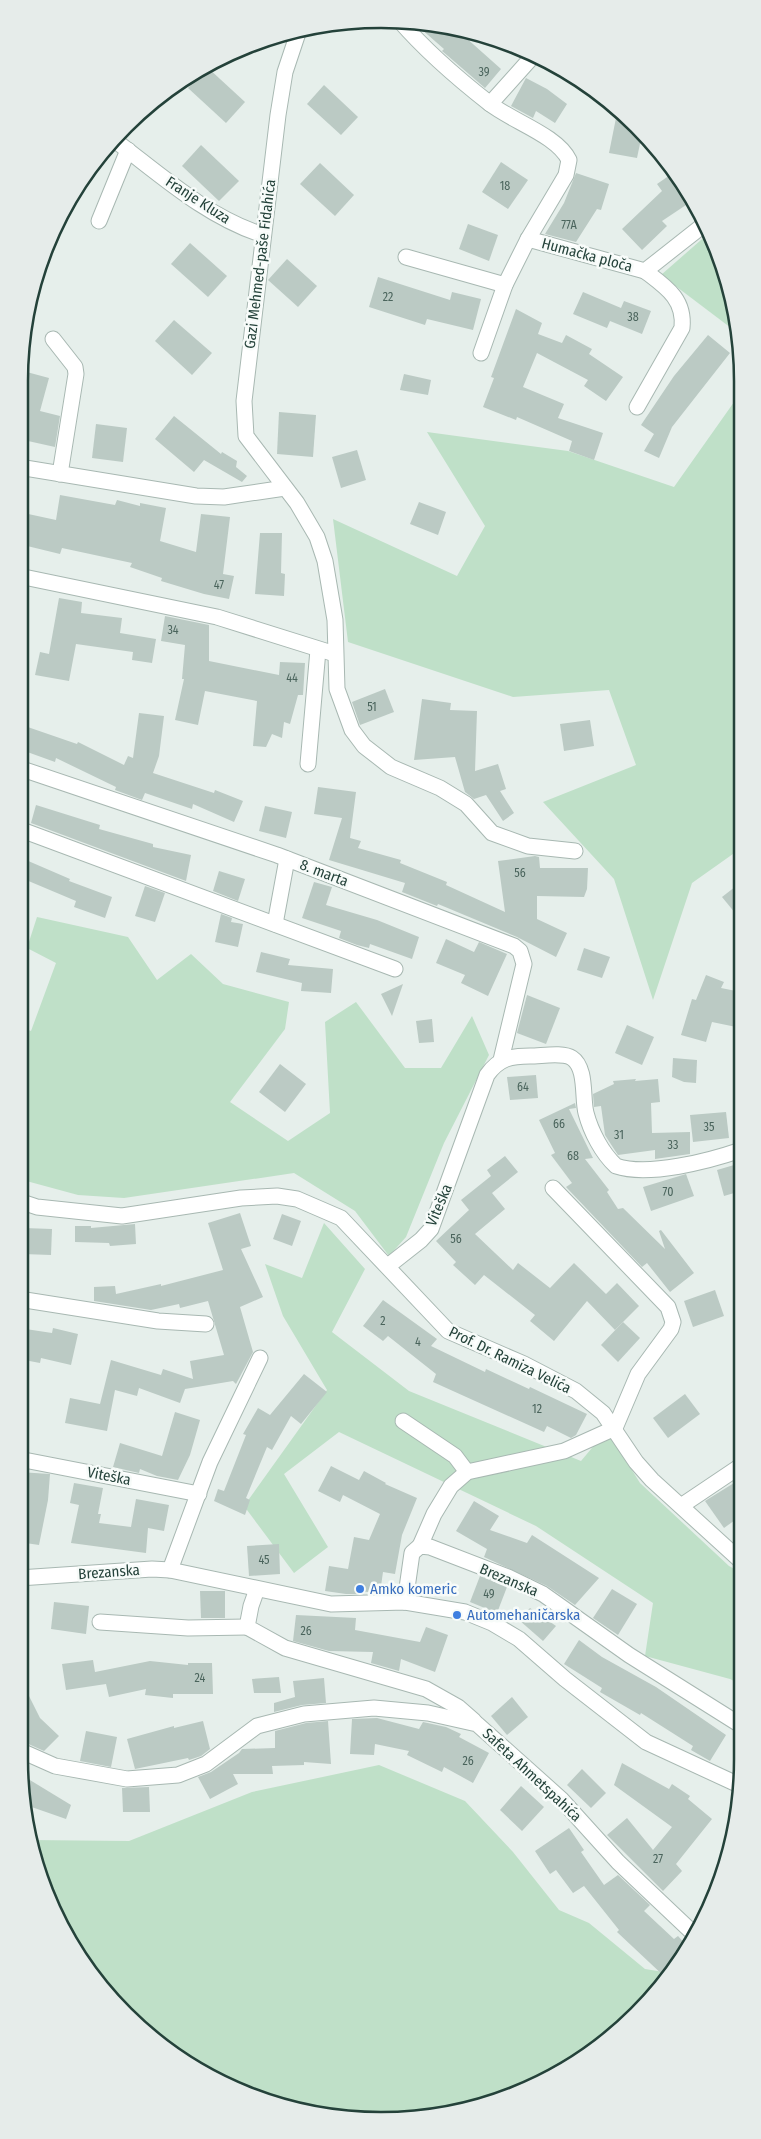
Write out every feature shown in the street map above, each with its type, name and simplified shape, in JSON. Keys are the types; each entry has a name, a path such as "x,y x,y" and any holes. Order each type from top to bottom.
{"street":[{"name":"Humačka ploča","path":"406,28 416,39 490,104 558,146 569,160 566,175 528,239 505,285 481,353"},
{"name":"Gazi Mehmed-paše Fidahića","path":"296,38 285,72 263,234 244,421 246,436 309,521 325,561 335,620 334,654 337,690 342,709 352,730 377,758 391,767 453,795 466,804 484,826 504,839 535,848 575,851"},
{"path":"490,104 529,60"},
{"name":"Franje Kluza","path":"119,144 186,196 241,227 263,234"},
{"path":"99,221 128,150"},
{"name":"Humačka ploča","path":"646,271 699,228"},
{"name":"Humačka ploča","path":"528,239 646,271 673,293 679,302 683,319 682,328 637,407"},
{"path":"406,257 505,285"},
{"path":"53,339 74,367 76,374 60,474"},
{"path":"28,469 209,497 285,488"},
{"path":"28,578 217,617 334,654"},
{"path":"308,764 318,650"},
{"name":"8. marta","path":"28,771 287,859 514,946 520,951 524,964 501,1060"},
{"path":"28,832 394,968"},
{"path":"275,924 287,859"},
{"path":"501,1060 513,1056 567,1056 575,1061 580,1069 585,1112 589,1123 604,1152 616,1166 644,1170 710,1160 734,1152"},
{"name":"Viteška","path":"388,1266 421,1240 431,1229 487,1074 501,1060"},
{"path":"404,1602 412,1553 420,1546 434,1514 451,1486 467,1472 564,1451 615,1428 638,1374 671,1329 673,1322 668,1307 553,1188"},
{"path":"28,1204 37,1208 122,1216 241,1198 277,1196 297,1199 341,1218 388,1266"},
{"name":"Prof. Dr. Ramiza Velića","path":"388,1266 448,1331 524,1364 576,1391 603,1413 615,1428 636,1462 652,1480 734,1555"},
{"path":"28,1300 158,1321 206,1324"},
{"path":"170,1570 210,1462 260,1358"},
{"path":"403,1421 455,1456 467,1472"},
{"name":"Viteška","path":"28,1460 199,1494"},
{"path":"681,1506 734,1470"},
{"name":"Brezanska","path":"420,1546 430,1547 508,1577 543,1594 629,1655 734,1721"},
{"name":"Brezanska","path":"28,1577 152,1569 170,1570 331,1604 404,1602 465,1612 492,1623 519,1639 565,1679 646,1742 733,1782"},
{"path":"247,1628 250,1606 258,1589"},
{"path":"100,1622 188,1628 247,1628 285,1648 426,1689 458,1707 478,1724"},
{"name":"Safeta Ahmetspahića","path":"28,1754 55,1766 127,1779 178,1775 206,1764 257,1726 304,1714 383,1709 428,1713 478,1724 561,1799 618,1862 689,1929"}],"green space":[{"path":"704,238 715,267 729,326 661,275"},
{"path":"734,402 734,853 692,883 653,1000 614,879 543,802 636,765 609,690 513,697 348,642 333,519 457,576 485,526 427,432 568,451 674,487"},
{"path":"37,917 128,937 157,980 191,954 223,984 289,1002 285,1029 230,1102 288,1141 330,1113 325,1022 356,1002 405,1068 441,1068 472,1016 489,1055 444,1143 406,1237 389,1256 355,1211 294,1173 124,1198 78,1195 28,1181 28,1030 31,1031 56,963 28,949"},
{"path":"324,1223 365,1269 332,1332 409,1391 581,1461 607,1430 640,1483 734,1569 734,1681 645,1656 653,1603 536,1526 339,1432 284,1474 328,1547 294,1573 244,1506 327,1390 283,1316 265,1264 302,1278"},
{"path":"379,1765 465,1801 513,1852 559,1910 589,1923 645,1969 662,1972 630,2008 577,2052 516,2085 472,2099 449,2105 404,2111 357,2111 312,2105 245,2085 204,2064 166,2039 115,1991 87,1955 64,1915 46,1872 37,1840 129,1841 252,1792"}],"building":[{"path":"423,30 467,39 501,69 485,88 442,51 444,49"},
{"path":"211,71 245,102 226,123 188,88 195,81"},
{"path":"526,78 547,89 567,104 555,123 536,111 533,118 511,106"},
{"path":"324,85 358,117 341,135 307,104"},
{"path":"616,118 640,142 637,158 609,153"},
{"path":"201,145 239,181 219,201 182,166"},
{"path":"501,162 528,180 508,209 482,192"},
{"path":"320,163 354,195 335,216 300,184"},
{"path":"576,173 609,184 601,210 597,209 576,242 545,234 564,203"},
{"path":"668,176 686,205 662,221 667,226 642,250 622,229 662,191 657,184"},
{"path":"468,224 498,235 489,261 459,249"},
{"path":"190,243 227,276 208,297 171,264"},
{"path":"287,259 317,286 298,307 268,280"},
{"path":"378,277 450,300 452,292 481,299 473,330 427,319 425,325 369,307"},
{"path":"583,292 621,308 624,301 651,311 642,334 610,321 607,328 573,314"},
{"path":"516,309 542,323 538,334 562,343 566,335 592,349 589,354 623,377 606,401 584,386 588,380 537,353 523,387 564,404 558,418 603,433 594,460 569,451 572,441 517,417 516,420 483,407 494,378 491,377"},
{"path":"174,320 212,353 192,375 155,341"},
{"path":"708,335 730,353 672,427 659,458 644,451 654,434 641,425 674,376"},
{"path":"28,372 49,378 40,411 60,416 55,447 28,441"},
{"path":"404,374 431,380 428,395 400,390"},
{"path":"279,412 316,415 313,457 277,454"},
{"path":"174,416 221,454 222,452 237,461 236,467 247,476 242,482 204,460 194,472 155,439"},
{"path":"96,424 127,428 123,462 92,458"},
{"path":"357,450 366,480 341,488 332,457"},
{"path":"60,495 115,505 117,500 140,506 140,503 166,508 160,541 196,552 201,514 230,517 223,574 234,576 229,599 204,594 161,581 162,578 130,567 132,563 62,548 60,554 28,546 28,514 56,520"},
{"path":"419,502 446,512 438,535 410,524"},
{"path":"260,533 282,533 281,573 285,574 284,596 255,594"},
{"path":"59,598 82,602 81,613 122,618 120,633 156,639 152,663 132,660 133,652 76,644 69,681 35,675 40,652 49,654"},
{"path":"165,616 209,625 209,661 279,675 280,662 305,663 303,695 298,695 290,724 284,722 282,738 272,734 266,747 253,746 257,701 205,691 198,725 175,720 184,679 182,679 185,645 161,641"},
{"path":"385,689 394,712 360,725 352,702"},
{"path":"422,699 451,703 450,710 477,711 475,771 498,764 506,789 500,791 514,813 503,821 486,795 474,799 465,792 455,757 414,760"},
{"path":"139,713 164,716 159,756 153,773 214,793 215,790 243,801 234,822 193,804 192,809 145,793 142,800 115,790 116,787 56,758 55,762 28,752 28,727 77,744 78,742 124,765 128,756 133,758"},
{"path":"590,720 594,746 564,751 560,724"},
{"path":"318,787 356,792 350,838 361,841 358,848 401,860 400,863 447,882 446,885 505,912 498,861 535,856 539,857 540,868 588,868 587,889 584,897 537,896 537,919 567,933 556,957 517,937 438,904 437,906 402,892 405,883 329,860 342,818 314,814"},
{"path":"36,805 100,825 99,829 153,844 153,847 191,855 186,881 31,823"},
{"path":"265,806 292,812 286,838 259,831"},
{"path":"28,861 70,879 69,881 112,897 105,918 74,907 76,901 28,881"},
{"path":"219,871 245,879 238,901 213,891"},
{"path":"314,882 332,887 326,905 377,920 419,937 412,959 370,944 369,948 357,945 339,938 341,931 302,918"},
{"path":"145,886 165,893 155,922 135,916"},
{"path":"734,888 734,912 722,897"},
{"path":"221,914 232,918 231,922 243,924 238,947 215,942"},
{"path":"446,939 474,952 479,942 507,954 488,996 461,983 465,975 436,963"},
{"path":"584,948 610,957 602,978 577,970"},
{"path":"261,952 290,959 288,965 333,969 331,993 301,991 302,983 256,972"},
{"path":"706,975 724,982 721,988 734,991 734,1027 712,1022 706,1042 681,1035 692,999 696,1000"},
{"path":"403,984 392,1016 381,994"},
{"path":"527,995 560,1008 546,1044 517,1033"},
{"path":"432,1019 434,1042 419,1043 416,1021"},
{"path":"627,1025 654,1037 642,1065 615,1053"},
{"path":"673,1058 697,1060 696,1083 684,1082 672,1077"},
{"path":"280,1064 306,1084 285,1112 259,1092"},
{"path":"536,1075 538,1098 510,1100 507,1077"},
{"path":"636,1079 635,1081 658,1079 660,1102 651,1103 652,1133 690,1132 690,1154 655,1159 655,1150 618,1155 605,1135 601,1106 594,1107 593,1094 614,1084 613,1081"},
{"path":"575,1103 576,1108 569,1109 593,1158 585,1159 609,1190 607,1192 618,1209 623,1208 665,1249 659,1231 661,1230 694,1273 670,1292 647,1263 642,1267 566,1187 572,1183 551,1155 555,1153 539,1120"},
{"path":"726,1112 729,1138 693,1142 690,1115"},
{"path":"505,1156 518,1172 492,1193 505,1209 475,1234 513,1270 518,1263 550,1288 574,1263 606,1294 617,1283 639,1306 615,1330 587,1301 554,1341 530,1321 535,1315 484,1275 475,1285 453,1265 456,1262 436,1241 469,1210 461,1200 491,1176 487,1170"},
{"path":"734,1165 734,1193 724,1196 717,1170"},
{"path":"686,1174 694,1196 651,1211 643,1187"},
{"path":"240,1213 251,1246 241,1249 263,1297 240,1307 253,1352 236,1384 233,1381 185,1389 180,1403 139,1388 137,1396 115,1390 107,1431 65,1423 70,1398 100,1404 111,1360 161,1375 163,1369 193,1379 190,1361 224,1355 208,1301 180,1308 179,1304 151,1310 94,1301 94,1287 115,1286 116,1294 161,1284 161,1286 223,1270 208,1223"},
{"path":"282,1214 301,1221 292,1246 273,1239"},
{"path":"135,1224 136,1244 110,1246 109,1243 75,1242 75,1226 91,1226 91,1228"},
{"path":"28,1228 52,1229 51,1255 28,1254"},
{"path":"715,1290 724,1316 693,1327 684,1301"},
{"path":"383,1300 437,1339 431,1346 485,1372 486,1369 529,1389 530,1387 587,1414 576,1435 571,1438 547,1426 544,1432 433,1382 436,1374 388,1336 383,1341 363,1326"},
{"path":"623,1322 640,1338 618,1362 601,1345"},
{"path":"53,1328 78,1334 71,1365 41,1358 40,1363 28,1361 28,1329 52,1333"},
{"path":"304,1374 327,1392 301,1424 291,1416 272,1450 267,1447 246,1498 250,1500 245,1515 214,1501 218,1489 224,1491 246,1435 243,1434 258,1408 270,1415"},
{"path":"685,1394 700,1414 668,1438 653,1418"},
{"path":"175,1412 200,1420 190,1455 178,1480 157,1476 140,1469 139,1473 113,1467 120,1443 162,1456"},
{"path":"331,1466 359,1480 364,1471 385,1484 417,1498 402,1535 395,1574 383,1572 380,1593 357,1591 357,1594 346,1594 325,1591 329,1566 348,1569 354,1537 369,1540 380,1514 343,1495 340,1502 318,1491"},
{"path":"28,1473 50,1474 48,1500 39,1545 28,1543"},
{"path":"74,1483 103,1488 98,1514 101,1514 99,1523 131,1527 136,1499 169,1505 164,1531 148,1528 146,1553 71,1543 79,1505 70,1503"},
{"path":"734,1483 734,1521 724,1528 705,1501"},
{"path":"474,1501 499,1516 490,1530 527,1543 532,1535 599,1578 575,1605 547,1586 484,1557 487,1549 456,1531"},
{"path":"279,1544 280,1574 249,1576 247,1546"},
{"path":"480,1576 507,1587 497,1613 470,1602"},
{"path":"612,1589 637,1604 618,1635 593,1618"},
{"path":"200,1591 225,1591 225,1618 201,1618"},
{"path":"54,1602 89,1606 86,1634 51,1629"},
{"path":"530,1608 556,1626 543,1641 519,1620"},
{"path":"296,1615 356,1618 355,1630 420,1642 426,1627 448,1635 435,1672 401,1659 399,1671 371,1663 373,1652 329,1651 293,1641"},
{"path":"579,1640 602,1657 656,1687 726,1735 710,1761 691,1750 693,1746 641,1713 640,1715 600,1692 602,1688 564,1664"},
{"path":"93,1660 95,1672 150,1661 188,1665 188,1663 212,1663 213,1694 173,1694 173,1698 145,1695 146,1689 109,1697 106,1684 66,1690 62,1664"},
{"path":"279,1677 281,1693 254,1693 252,1679"},
{"path":"324,1678 326,1703 302,1705 274,1712 274,1703 295,1697 293,1681"},
{"path":"28,1694 40,1718 59,1736 44,1751 28,1744"},
{"path":"512,1697 528,1717 507,1735 491,1716"},
{"path":"377,1718 419,1729 423,1722 446,1727 461,1734 459,1737 489,1753 473,1783 444,1767 442,1772 407,1755 409,1751 375,1744 374,1755 350,1754 352,1719"},
{"path":"203,1721 210,1749 201,1756 189,1760 188,1758 135,1769 127,1739 174,1726 174,1728"},
{"path":"328,1721 331,1764 304,1762 304,1765 272,1766 273,1774 233,1774 238,1784 210,1799 198,1777 211,1772 242,1749 275,1748 275,1731 306,1723"},
{"path":"86,1731 117,1737 111,1767 80,1761"},
{"path":"622,1763 669,1789 672,1784 690,1796 688,1799 712,1819 676,1864 682,1871 663,1891 607,1835 627,1818 653,1850 672,1827 614,1785"},
{"path":"582,1769 606,1793 591,1808 567,1785"},
{"path":"28,1779 71,1805 66,1819 31,1807"},
{"path":"521,1786 544,1807 522,1831 500,1810"},
{"path":"149,1787 150,1812 123,1812 122,1788"},
{"path":"569,1828 584,1850 581,1852 604,1885 618,1875 650,1905 644,1911 674,1939 678,1936 682,1941 661,1973 617,1932 619,1930 584,1886 573,1893 556,1870 550,1874 535,1851"}],"place":[{"name":"Amko komeric","path":"360,1589"},
{"name":"Automehaničarska","path":"457,1615"}]}
